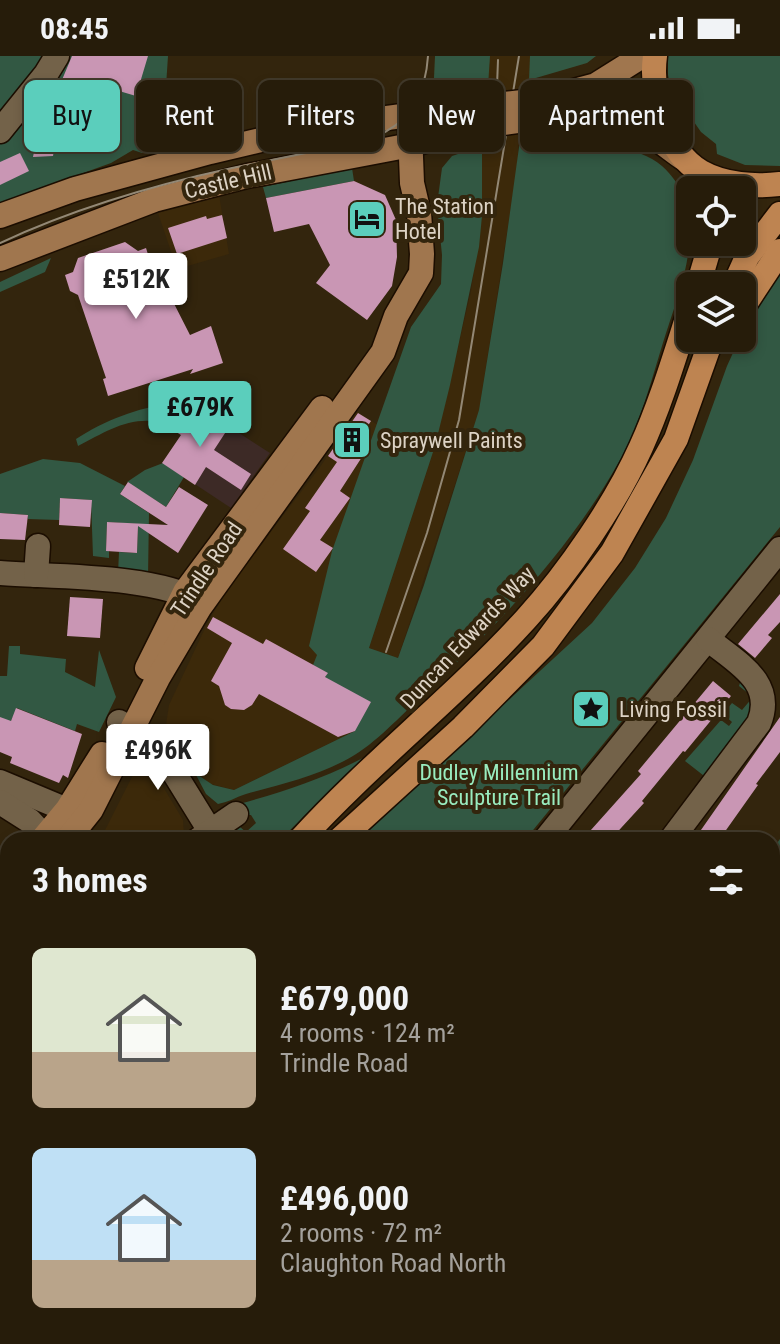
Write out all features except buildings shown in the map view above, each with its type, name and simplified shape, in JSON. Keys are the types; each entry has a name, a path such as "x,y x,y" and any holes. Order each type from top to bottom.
{"highway":[{"path":"655,56 654,87 661,115 671,137 700,175 738,184 780,184"},
{"path":"740,272 747,257 780,214"},
{"path":"756,288 780,251"},
{"name":"Duncan Edwards Way","path":"307,832 528,618 578,552 624,480 641,449 676,349"},
{"path":"348,832 463,727 543,646 612,553 676,439 707,352"},
{"path":"600,569 630,547 666,486 695,423 722,352"}],"main road":[{"name":"Castle Hill","path":"604,80 642,56"},
{"name":"Castle Hill","path":"0,216 87,185 210,152 337,124 399,124"},
{"name":"Castle Hill","path":"0,259 154,200 247,176 399,147"},
{"name":"Trindle Road","path":"411,152 412,183 419,213"},
{"name":"Trindle Road","path":"61,830 92,774 158,678 194,598 383,352 396,316 421,273 419,213 427,164 435,152"},
{"name":"Castle Hill","path":"671,152 700,175"},
{"name":"Trindle Road","path":"61,830 106,779 126,725"}],"street":[{"path":"0,131 57,56"},
{"path":"36,575 38,546"},
{"path":"551,832 780,549"},
{"path":"0,573 147,584 194,598"},
{"path":"677,832 759,723 764,712 765,701 754,677 708,639"},
{"path":"126,725 160,750 202,832"},
{"path":"0,782 61,830"},
{"path":"0,802 30,821 61,830"},
{"path":"210,832 236,814"}],"shaded area":[{"path":"435,56 596,56 587,63 520,80 517,169 479,411 398,658 369,648 435,446 471,291 482,216 482,152 504,152 504,80 434,78"},
{"path":"217,183 229,254 177,269 157,210"},
{"path":"199,407 270,453 231,508 163,463"},
{"path":"357,412 378,425 333,551 318,655 355,731 234,790 211,784 195,773 165,731 169,705 206,626 228,588 320,467"},
{"path":"153,770 183,820 184,832 104,832 135,771"}],"green space":[{"path":"0,56 168,56 166,80 136,80 136,151 0,203"},
{"path":"435,56 490,56 488,80 434,78"},
{"path":"530,56 596,56 587,63 529,80"},
{"path":"668,56 780,56 780,166 745,165 717,154 716,144 693,121 693,80 669,80"},
{"path":"520,140 520,152 635,152 662,166 676,183 676,256 688,256 687,263 685,272 676,272 676,303 642,411 620,460 578,526 528,588 374,741 344,761 320,772 218,804 206,794 195,773 213,785 234,790 355,731 325,677 327,673 313,665 317,655 309,646 332,551 411,327 441,284 442,255 437,205 442,168 452,156 482,152 479,247 435,446 369,648 398,658 479,410"},
{"path":"352,168 354,181 266,198 263,187"},
{"path":"51,258 45,272 0,292 0,282"},
{"name":"Dudley Millennium Sculpture Trail","path":"780,269 780,527 532,832 366,832 592,623 635,568 666,518 693,460 733,352 756,352 756,305"},
{"path":"171,404 160,422 128,423 78,446 76,439 98,426 146,408"},
{"path":"43,459 80,463 125,486 120,494 149,513 148,577 118,574 119,552 137,553 138,524 107,522 106,550 109,551 109,558 93,556 91,500 60,498 59,520 28,519 28,515 0,513 0,474"},
{"path":"163,463 184,477 166,507 127,482"},
{"path":"9,646 20,646 20,654 66,659 65,672 95,687 99,650 116,697 99,732 77,724 75,731 17,708 11,721 0,723 0,676 7,676"},
{"path":"742,676 754,691 757,699 755,710 708,779 685,761 721,720 729,726 732,722 723,714 732,703 742,710 753,697 739,686"},
{"path":"363,758 288,832 246,832 256,823 251,815 244,815 239,804 333,772"}],"tram line":[{"path":"0,243 56,219 144,190 354,143 385,132 404,118 417,100 425,79 428,56"},
{"path":"386,652 427,533 459,420 519,56"},
{"path":"497,80 498,60"}],"place":[{"name":"The Station Hotel","path":"367,219"},
{"name":"Spraywell Paints","path":"352,440"},
{"name":"Living Fossil","path":"591,709"}]}
